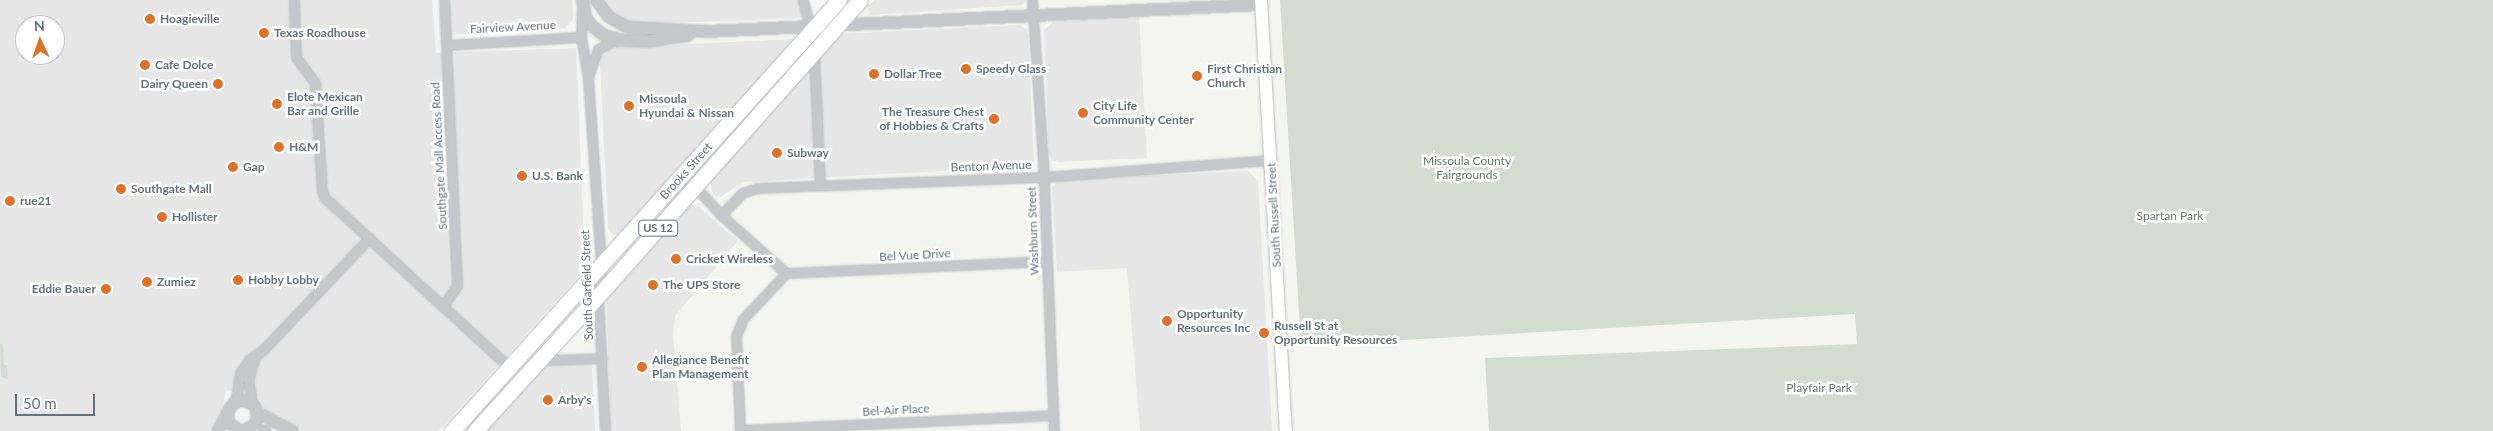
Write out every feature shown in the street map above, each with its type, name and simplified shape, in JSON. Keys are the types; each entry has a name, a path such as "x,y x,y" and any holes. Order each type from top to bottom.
{"highway":[{"name":"Brooks Street","path":"452,431 684,174 813,24 839,0"},
{"name":"Brooks Street","path":"475,431 598,296 860,0"}],"main road":[{"name":"South Russell Street","path":"1261,2 1286,431"}],"street":[{"path":"294,0 296,57 315,83 324,197 509,367"},
{"name":"Southgate Mall Access Road","path":"443,306 457,285 444,0"},
{"path":"596,0 609,17 628,27 707,31 1261,2"},
{"path":"803,0 813,24"},
{"name":"Washburn Street","path":"1032,0 1044,177 1054,431"},
{"path":"582,1 585,17 592,26 604,35 623,40"},
{"name":"South Garfield Street","path":"582,1 582,37 588,78 601,266 598,296 605,431"},
{"path":"588,78 598,49 611,42 623,40 666,40 707,31"},
{"name":"Fairview Avenue","path":"446,45 582,37"},
{"path":"814,53 820,184"},
{"name":"Benton Avenue","path":"721,215 747,190 820,184 1044,177 1271,160"},
{"path":"684,174 721,215 786,273 743,319 736,336 740,431"},
{"path":"217,431 236,394 240,373 249,360 256,356 369,238"},
{"name":"Bel Vue Drive","path":"786,273 1046,261"},
{"path":"242,430 256,422 248,379 256,356"},
{"path":"540,360 602,358"},
{"path":"229,408 242,400 292,431"},
{"path":"229,408 228,422 242,430 265,431"},
{"name":"Bel-Air Place","path":"740,431 1053,415"}],"shaded area":[{"name":"Southgate Mall","path":"0,0 432,0 436,53 576,48 585,269 439,431 304,431 266,411 257,396 226,390 222,409 210,431 0,431"},
{"path":"447,0 572,0 573,19 566,28 449,35"},
{"path":"603,0 802,0 802,12 801,17 797,18 645,24 620,19 611,14"},
{"path":"874,0 1026,0 1022,5 870,15 868,7"},
{"path":"1139,16 1147,158 1059,162 1052,160 1049,154 1044,30 1053,22"},
{"path":"1019,25 1025,28 1028,35 1034,161 1032,166 742,182 721,197 714,195 710,177 840,34"},
{"path":"795,39 618,235 612,234 608,228 600,63 604,52 610,48"},
{"path":"1248,171 1258,181 1272,431 1140,431 1127,268 1057,272 1052,188 1057,182 1064,180"},
{"path":"684,203 699,207 738,241 675,316 673,333 681,431 611,431 606,292"},
{"path":"592,362 595,431 479,431 539,363"}],"green space":[{"path":"1280,0 2493,0 2493,431 1489,431 1485,358 1857,344 1855,314 1301,346"},
{"path":"0,343 3,345 4,365 7,365 8,379 1,377"}],"place":[{"name":"Hoagieville","path":"150,19"},
{"name":"Texas Roadhouse","path":"264,33"},
{"name":"Cafe Dolce","path":"145,65"},
{"name":"Speedy Glass","path":"966,69"},
{"name":"Dollar Tree","path":"874,74"},
{"name":"First Christian Church","path":"1197,76"},
{"name":"Dairy Queen","path":"218,84"},
{"name":"Elote Mexican Bar and Grille","path":"277,104"},
{"name":"Missoula Hyundai & Nissan","path":"629,106"},
{"name":"City Life Community Center","path":"1083,113"},
{"name":"The Treasure Chest of Hobbies & Crafts","path":"994,119"},
{"name":"H&M","path":"279,147"},
{"name":"Subway","path":"777,153"},
{"name":"Gap","path":"233,167"},
{"name":"U.S. Bank","path":"522,176"},
{"name":"Southgate Mall","path":"121,189"},
{"name":"rue21","path":"10,201"},
{"name":"Hollister","path":"162,217"},
{"name":"Cricket Wireless","path":"676,259"},
{"name":"Hobby Lobby","path":"238,280"},
{"name":"Zumiez","path":"147,282"},
{"name":"The UPS Store","path":"653,285"},
{"name":"Eddie Bauer","path":"106,289"},
{"name":"Opportunity Resources Inc","path":"1167,321"},
{"name":"Russell St at Opportunity Resources","path":"1264,333"},
{"name":"Allegiance Benefit Plan Management","path":"642,367"},
{"name":"Arby's","path":"548,400"}],"park label":[{"name":"Missoula County Fairgrounds","path":"1467,168"},
{"name":"Spartan Park","path":"2170,216"},
{"name":"Playfair Park","path":"1819,388"}]}
